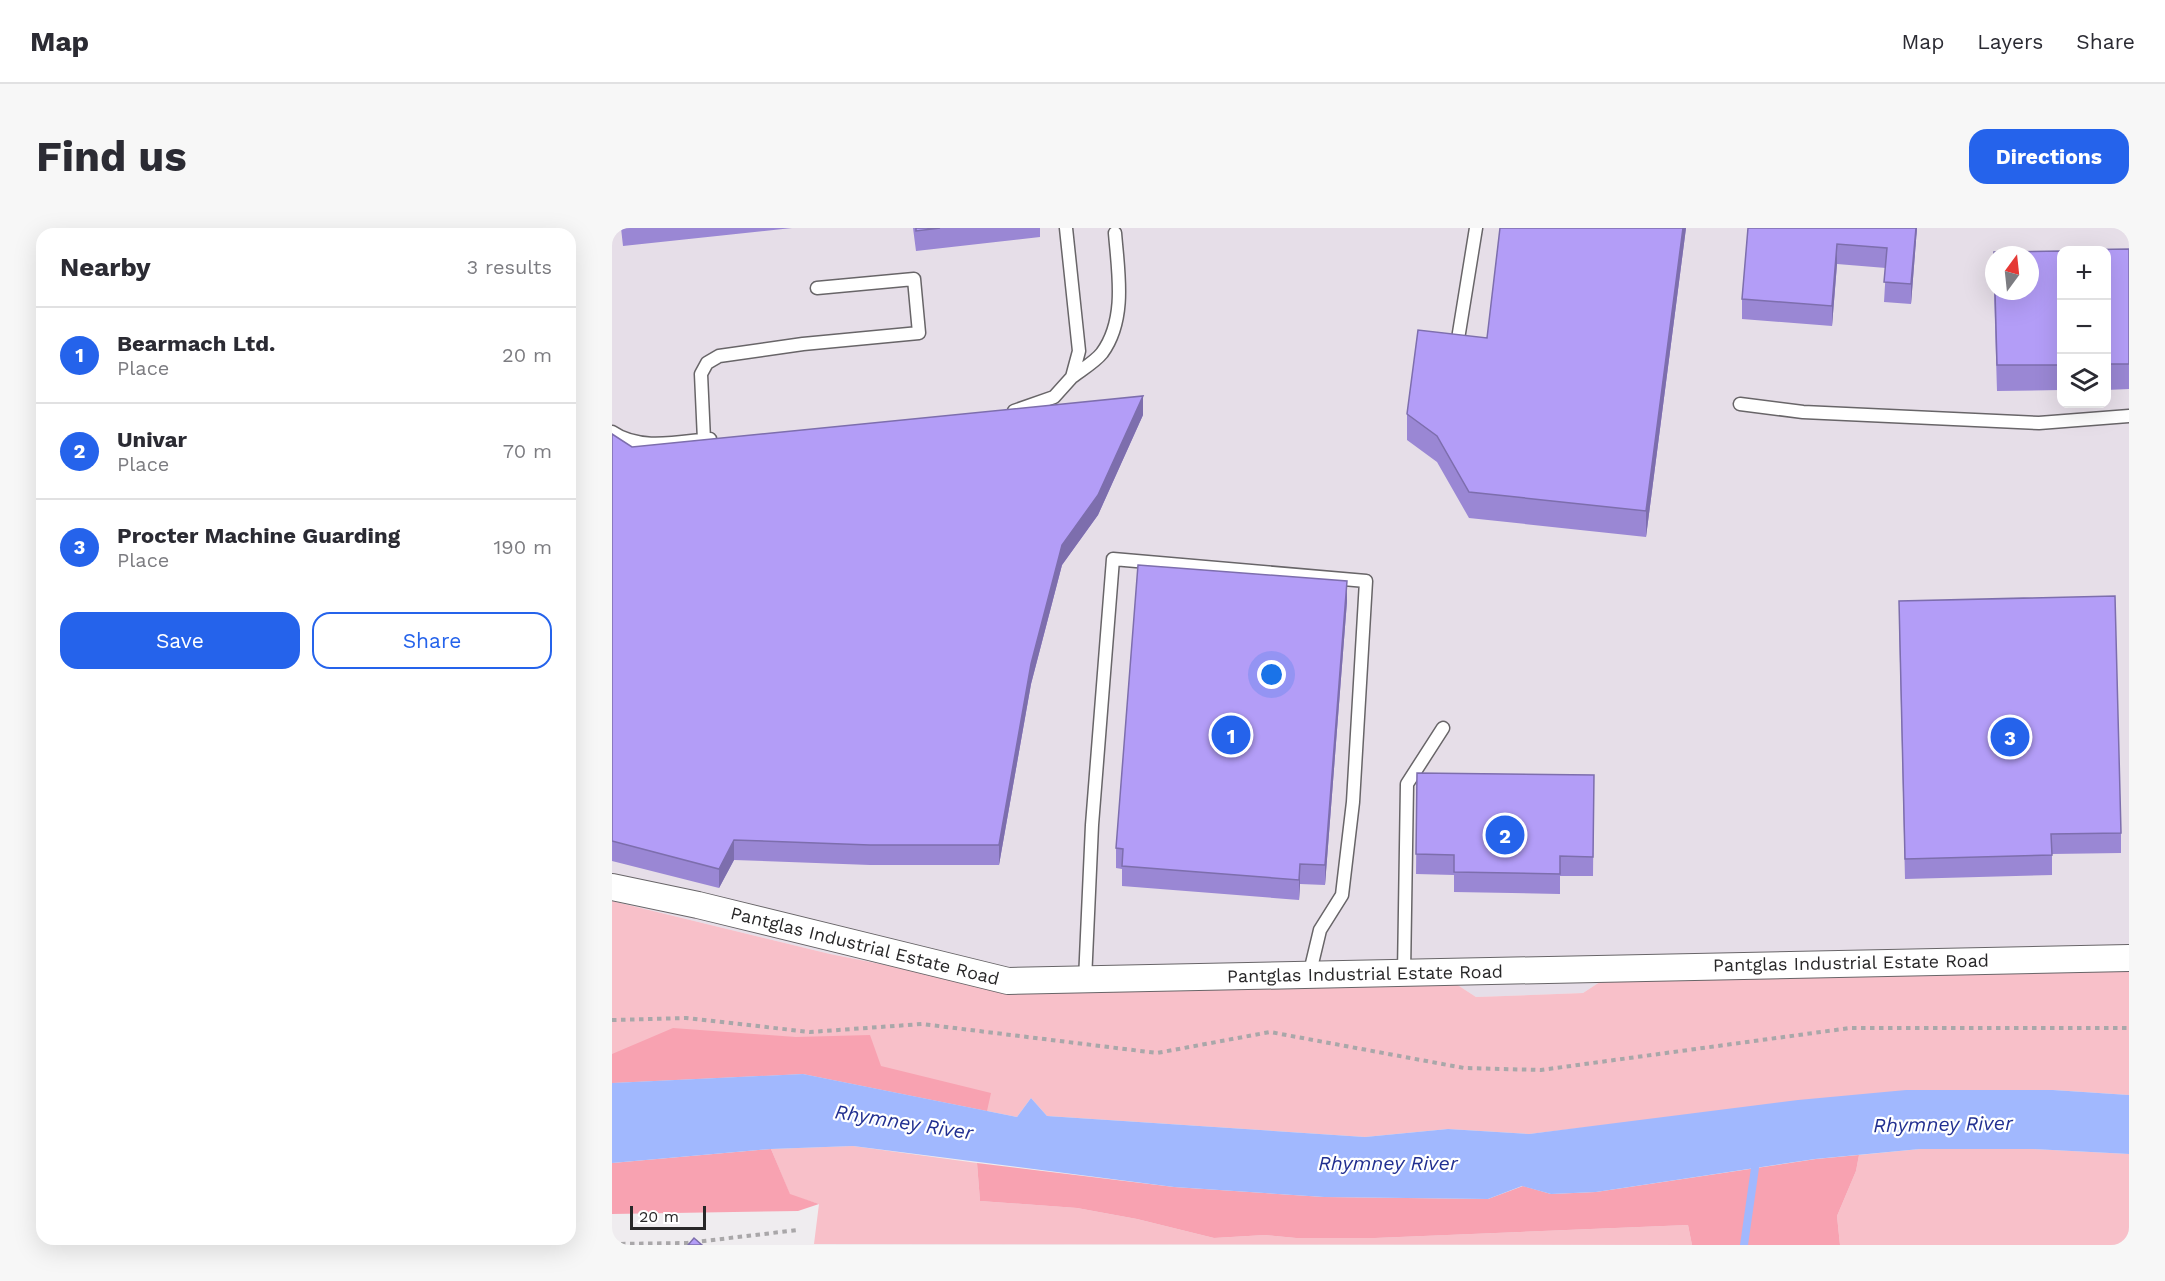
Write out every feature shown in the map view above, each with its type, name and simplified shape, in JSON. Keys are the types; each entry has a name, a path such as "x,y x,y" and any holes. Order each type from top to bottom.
{"street":[{"name":"Pantglas Industrial Estate Road","path":"612,887 743,916 1008,981 2129,958"}],"lane":[{"path":"1066,228 1079,351 1072,377"},
{"path":"1458,339 1476,228"},
{"path":"996,412 1019,410 1054,397 1072,377 1102,353 1113,328 1120,299 1115,233"},
{"path":"704,440 701,374 706,363 719,356 803,344 919,333 914,279 817,288"},
{"path":"1740,404 1803,412 2039,423 2129,416"},
{"path":"612,432 621,438 644,444 728,438"},
{"path":"1085,980 1092,825 1113,559 1366,581 1353,802 1342,895 1320,930 1309,976"},
{"path":"1404,973 1407,784 1443,728"}],"path":[{"path":"612,1020 686,1018 810,1032 922,1024 1156,1053 1270,1032 1464,1068 1541,1070 1850,1028 2129,1028"},
{"path":"612,1244 687,1243 798,1230"}],"shaded area":[{"path":"612,228 2129,228 2129,968 1609,976 1583,993 1476,997 1453,982 992,986 830,954 612,901"},
{"path":"612,901 830,954 992,986 1453,982 1476,997 1583,993 1609,976 2129,968 2129,1095 2053,1090 1623,1123 1529,1134 1448,1129 1365,1137 1047,1116 1031,1098 1017,1117 803,1074 612,1083"},
{"path":"673,1028 796,1037 870,1035 881,1066 991,1093 987,1111 803,1074 612,1083 612,1054"},
{"path":"853,1146 977,1163 980,1201 1077,1208 1137,1219 1214,1238 1265,1235 1296,1238 1375,1238 1688,1225 1692,1245 814,1244 819,1204 790,1195 771,1149"},
{"path":"771,1149 790,1194 819,1204 798,1211 612,1214 612,1163"},
{"path":"1920,1149 2033,1149 2129,1154 2129,1245 1840,1245 1837,1216 1856,1171 1859,1155"},
{"path":"1859,1155 1856,1171 1837,1216 1840,1245 1692,1245 1688,1225 1375,1238 1296,1238 1265,1235 1214,1238 1137,1219 1077,1208 980,1201 977,1163 1174,1187 1324,1197 1488,1199 1523,1186 1551,1194 1596,1192 1816,1159"}],"water":[{"name":"Rhymney River","path":"803,1074 1017,1117 1031,1098 1047,1116 1365,1137 1448,1129 1529,1134 1798,1100 1906,1090 2053,1090 2129,1095 2129,1154 2033,1149 1920,1149 1815,1159 1596,1192 1551,1194 1522,1186 1488,1199 1324,1197 1174,1187 853,1146 771,1149 612,1163 612,1083"}],"building":[{"path":"916,228 940,228 916,231"},
{"path":"1500,228 1683,228 1646,511 1469,492 1437,436 1407,414 1418,330 1487,338"},
{"path":"1748,228 1916,228 1911,284 1884,282 1887,248 1837,244 1832,306 1742,299"},
{"path":"2111,249 2129,249 2129,364 2111,364"},
{"path":"2039,251 2057,251 2057,365 1997,365 1995,300 2039,300"},
{"path":"1143,396 1098,495 1062,545 1031,664 999,845 870,845 734,840 719,869 612,841 612,434 632,447"},
{"path":"1138,565 1347,581 1325,865 1300,864 1299,880 1122,866 1123,849 1116,848"},
{"path":"2115,596 2121,833 2051,834 2052,855 1905,859 1899,601"},
{"path":"1417,773 1594,775 1593,857 1560,856 1560,874 1454,872 1454,855 1416,854"},
{"path":"694,1238 702,1245 688,1245"}],"waterway":[{"path":"1744,1245 1755,1168"}],"place":[{"name":"Bearmach Ltd.","path":"1231,735"},
{"name":"Procter Machine Guarding","path":"2010,737"},
{"name":"Univar","path":"1505,835"}]}
